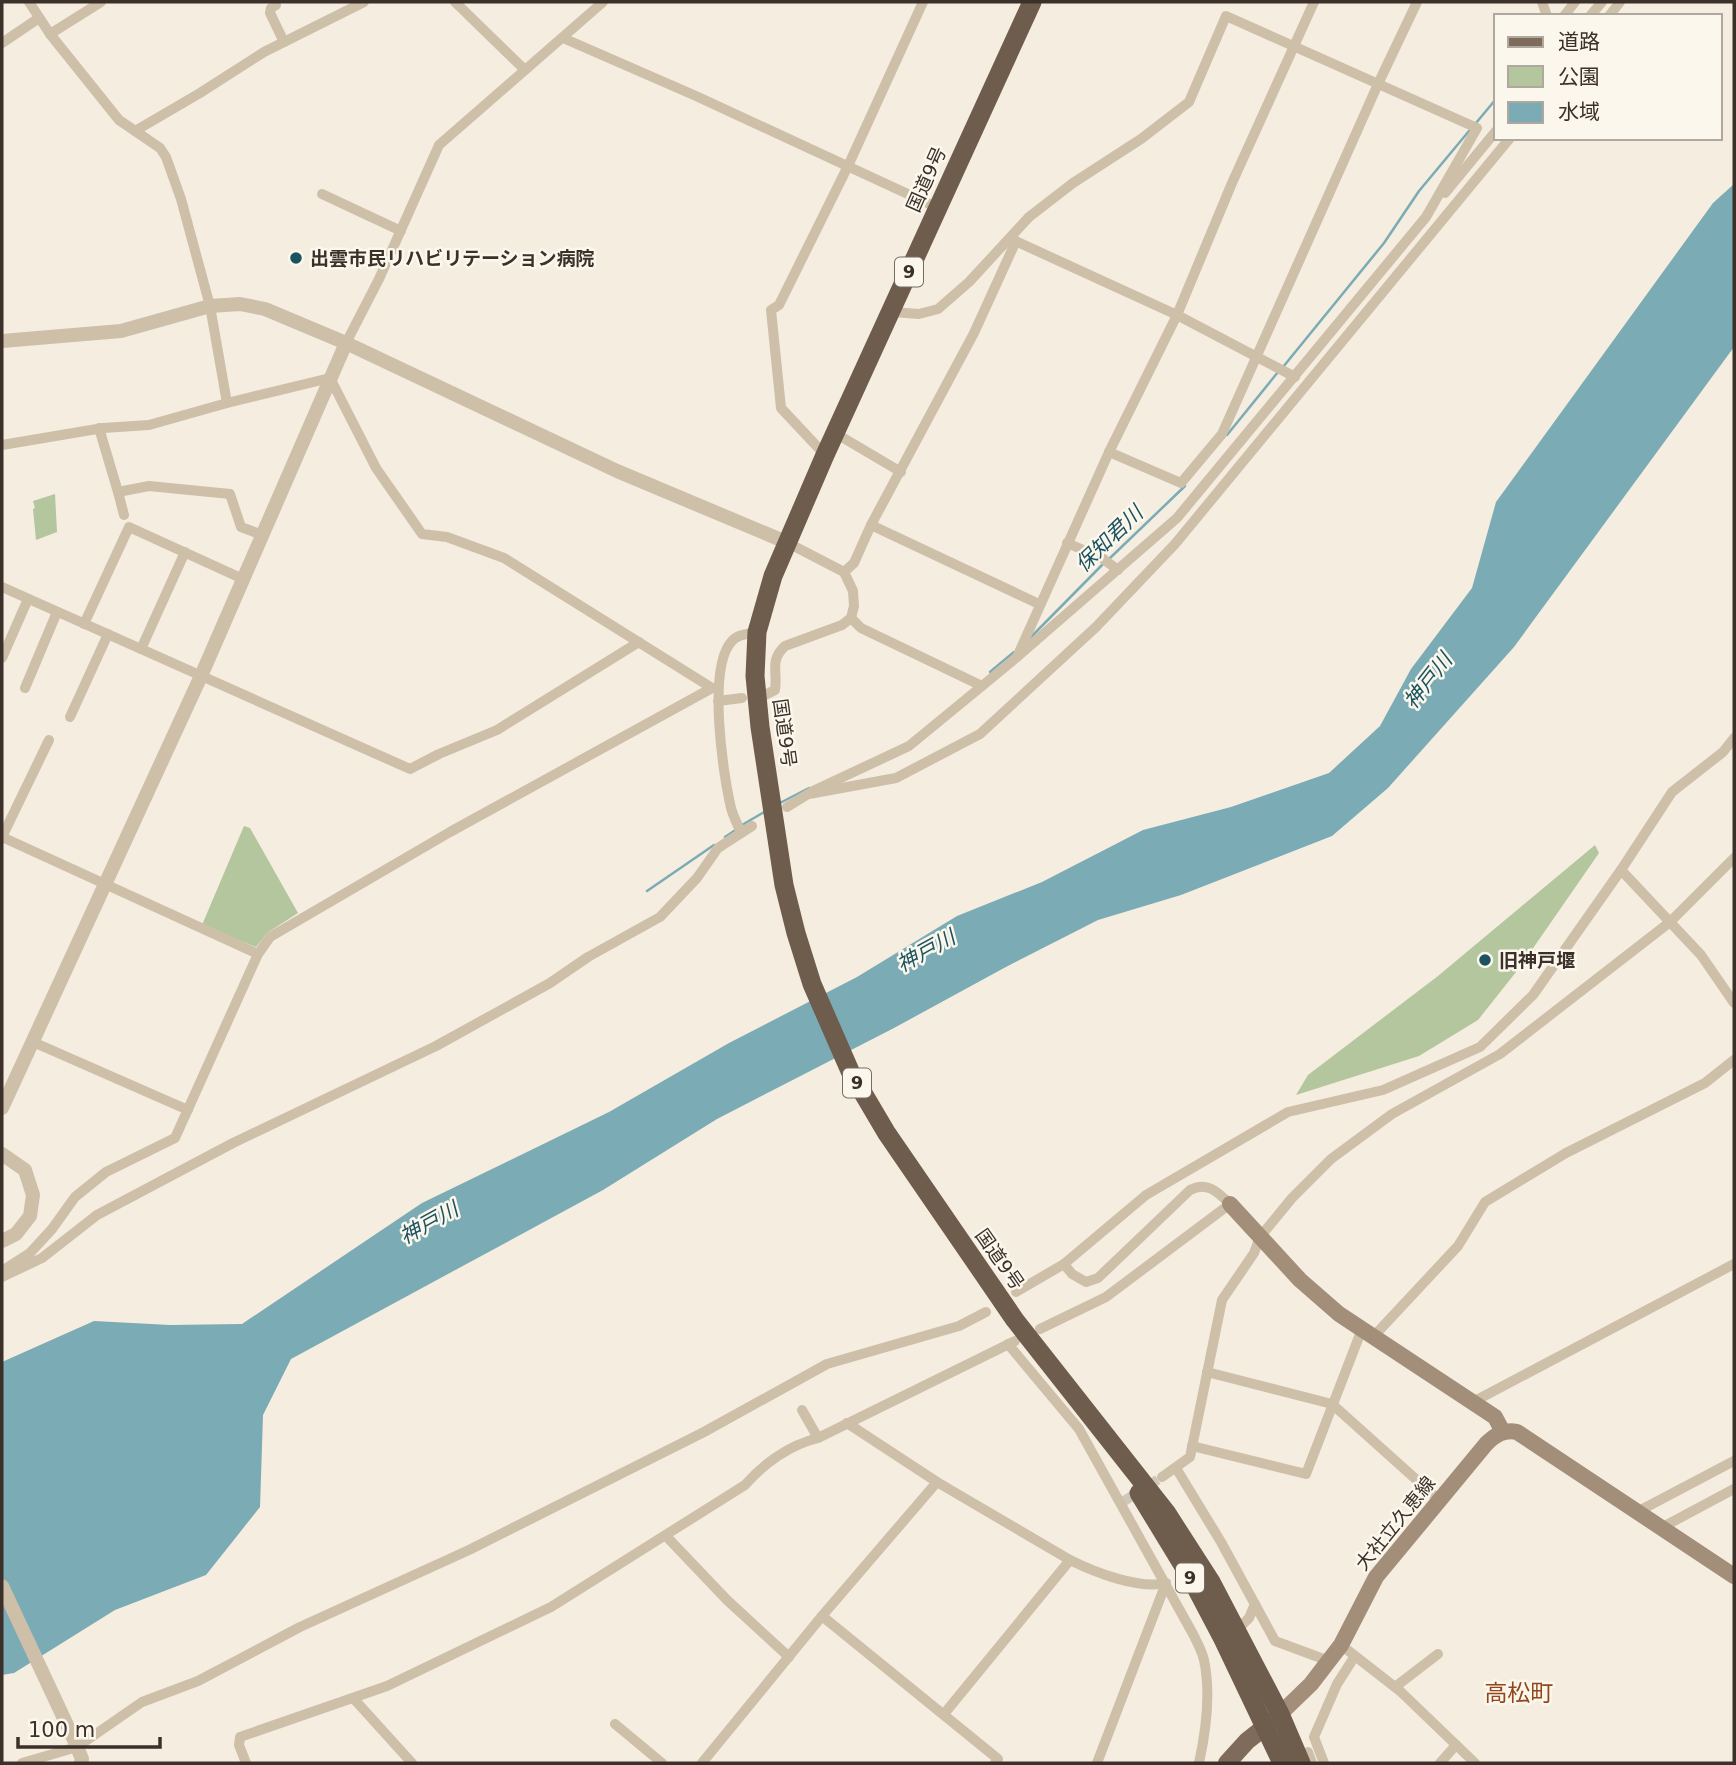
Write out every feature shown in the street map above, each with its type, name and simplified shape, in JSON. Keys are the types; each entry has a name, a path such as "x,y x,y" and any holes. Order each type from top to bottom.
{"highway":[{"name":"国道9号","path":"1032,2 786,542 763,603 757,632 755,676 760,727 784,885 796,933 812,984 850,1071 886,1132 973,1261 1015,1320 1166,1512 1211,1582 1236,1631 1273,1720 1282,1763"},
{"name":"国道9号","path":"1106,1434 1273,1720 1307,1760"}],"main road":[{"path":"1230,1204 1300,1280 1339,1314 1495,1417 1503,1432 1517,1432 1661,1528 1730,1568"},
{"name":"大社立久恵線","path":"1273,1720 1311,1684 1341,1645 1376,1577 1486,1444 1503,1432"},
{"path":"1227,1763 1247,1741 1273,1720"}],"street":[{"path":"29,2 50,34 118,120 160,148 166,157 181,199 210,306 227,403"},
{"path":"50,34 101,2"},
{"path":"135,131 264,52 364,2"},
{"path":"455,2 524,69"},
{"path":"2,1108 201,676 330,378 439,145 603,2"},
{"path":"825,455 781,408 771,310 779,305 849,166 923,2"},
{"path":"1017,657 1109,452 1177,315 1232,183 1314,2"},
{"path":"1109,452 1181,483 1222,434 1378,83 1417,2"},
{"path":"276,5 271,8 270,13 284,42"},
{"path":"892,312 919,314 938,309 1012,239 1029,217 1189,102 1226,16 1477,128 1426,217"},
{"path":"2,43 39,18"},
{"path":"563,38 938,208"},
{"path":"787,807 909,746 1017,657 1177,518 1494,133"},
{"path":"809,794 896,778 980,734 1096,627 1184,533 1508,140"},
{"path":"322,194 401,231"},
{"path":"1012,239 1177,315 1295,377"},
{"path":"844,572 854,563 871,525 974,333 1012,239"},
{"path":"2,341 121,331 210,306 240,304 265,309 346,343 617,471 786,542 844,572 853,591 851,618 842,625 785,646 779,651 774,661 775,690 765,695"},
{"path":"2,445 99,428 149,425 330,378"},
{"path":"330,378 376,468 422,534 447,537 504,558 715,688"},
{"path":"99,428 124,515"},
{"path":"835,433 901,472"},
{"path":"118,492 149,486 230,494 241,527 262,535"},
{"path":"871,525 1039,604"},
{"path":"84,624 130,527 243,579"},
{"path":"1067,543 1102,558 1118,570"},
{"path":"141,649 185,552"},
{"path":"2,587 410,769 497,730 639,642"},
{"path":"2,658 28,599"},
{"path":"25,688 57,612"},
{"path":"851,618 861,628 982,686"},
{"path":"741,833 732,811 723,767 715,688 730,642 738,636 757,632"},
{"path":"70,717 107,634"},
{"path":"2,1271 30,1253 52,1229 75,1197 106,1172 175,1138 258,954 270,937 450,832 715,688"},
{"path":"718,701 742,698"},
{"path":"1016,1292 1064,1264 1146,1195 1288,1112 1384,1090 1480,1047 1533,995 1672,792 1723,752 1734,738"},
{"path":"49,740 2,837 258,954"},
{"path":"2,1277 42,1258 97,1215 233,1143 436,1046 550,983 588,957 660,917 697,878 718,848 752,826"},
{"path":"1162,1477 1190,1458 1222,1300 1254,1253 1260,1237 1292,1198 1331,1159 1392,1114 1500,1054 1670,922 1734,858"},
{"path":"1621,870 1701,955 1734,1003"},
{"path":"33,1042 188,1110"},
{"path":"1192,1446 1307,1474 1332,1404 1368,1333 1458,1246 1485,1202 1566,1153 1705,1083 1734,1060"},
{"path":"2,1154 25,1171 33,1195 30,1216 16,1234 2,1241"},
{"path":"1040,1329 1106,1297 1230,1204 1214,1189 1197,1186 1190,1189 1098,1278 1086,1282 1072,1274 1064,1264"},
{"path":"1471,1403 1734,1264"},
{"path":"22,1763 76,1745 142,1702 198,1681 300,1627 482,1544 704,1432 827,1364 959,1326 986,1312"},
{"path":"246,1763 239,1745 240,1737 387,1686 551,1606 745,1486 757,1470 799,1443 818,1438 1011,1343 1079,1429 1166,1583 1204,1659 1207,1706 1204,1743 1199,1763"},
{"path":"1207,1372 1332,1404 1439,1500"},
{"path":"802,1410 818,1438"},
{"path":"847,1423 937,1482 1089,1570 1153,1586 1166,1583"},
{"path":"1637,1512 1734,1461"},
{"path":"1176,1468 1221,1542 1275,1641 1329,1661"},
{"path":"702,1763 822,1616 937,1482"},
{"path":"1661,1528 1734,1489"},
{"path":"666,1536 727,1601 789,1657"},
{"path":"944,1714 1070,1560"},
{"path":"1097,1763 1166,1583"},
{"path":"2,1586 76,1745 81,1763"},
{"path":"1236,1631 1249,1618 1255,1604"},
{"path":"822,1616 998,1759 995,1763"},
{"path":"1341,1645 1395,1687 1475,1763"},
{"path":"1395,1687 1438,1654"},
{"path":"1324,1763 1314,1737 1337,1684 1355,1656"},
{"path":"354,1699 412,1763"},
{"path":"615,1724 662,1763"},
{"path":"1440,1763 1456,1745"}],"green space":[{"path":"55,494 57,532 36,540 33,501"},
{"path":"244,826 250,828 298,913 267,933 256,947 202,925"},
{"path":"1595,845 1599,853 1520,967 1478,1020 1419,1056 1296,1095 1308,1075 1438,976"}],"water":[{"name":"神戸川","path":"1734,184 1734,347 1514,647 1388,788 1332,836 1181,895 1098,920 1004,968 717,1119 603,1190 291,1359 263,1415 260,1507 206,1575 115,1610 14,1673 2,1675 2,1362 94,1321 170,1325 242,1324 422,1203 609,1112 729,1043 857,977 957,916 1042,882 1143,830 1231,807 1329,773 1380,726 1411,669 1472,588 1496,502 1713,203"}],"waterway":[{"name":"保知君川","path":"1476,123 1494,101"},
{"name":"保知君川","path":"1283,367 1384,243 1419,191 1469,131"},
{"name":"保知君川","path":"1227,435 1278,372"},
{"name":"保知君川","path":"1109,559 1185,486"},
{"name":"保知君川","path":"1030,638 1104,563"},
{"name":"保知君川","path":"990,672 1014,652"},
{"name":"保知君川","path":"778,804 809,788"},
{"name":"保知君川","path":"742,825 766,811"},
{"name":"保知君川","path":"725,837 737,829"},
{"name":"保知君川","path":"647,891 714,845"}],"tunnel":[{"path":"1124,1501 1162,1477"}],"place":[{"name":"出雲市民リハビリテーション病院","path":"296,258"},
{"name":"旧神戸堰","path":"1485,960"}],"district":[{"name":"高松町","path":"1519,1693"}]}
